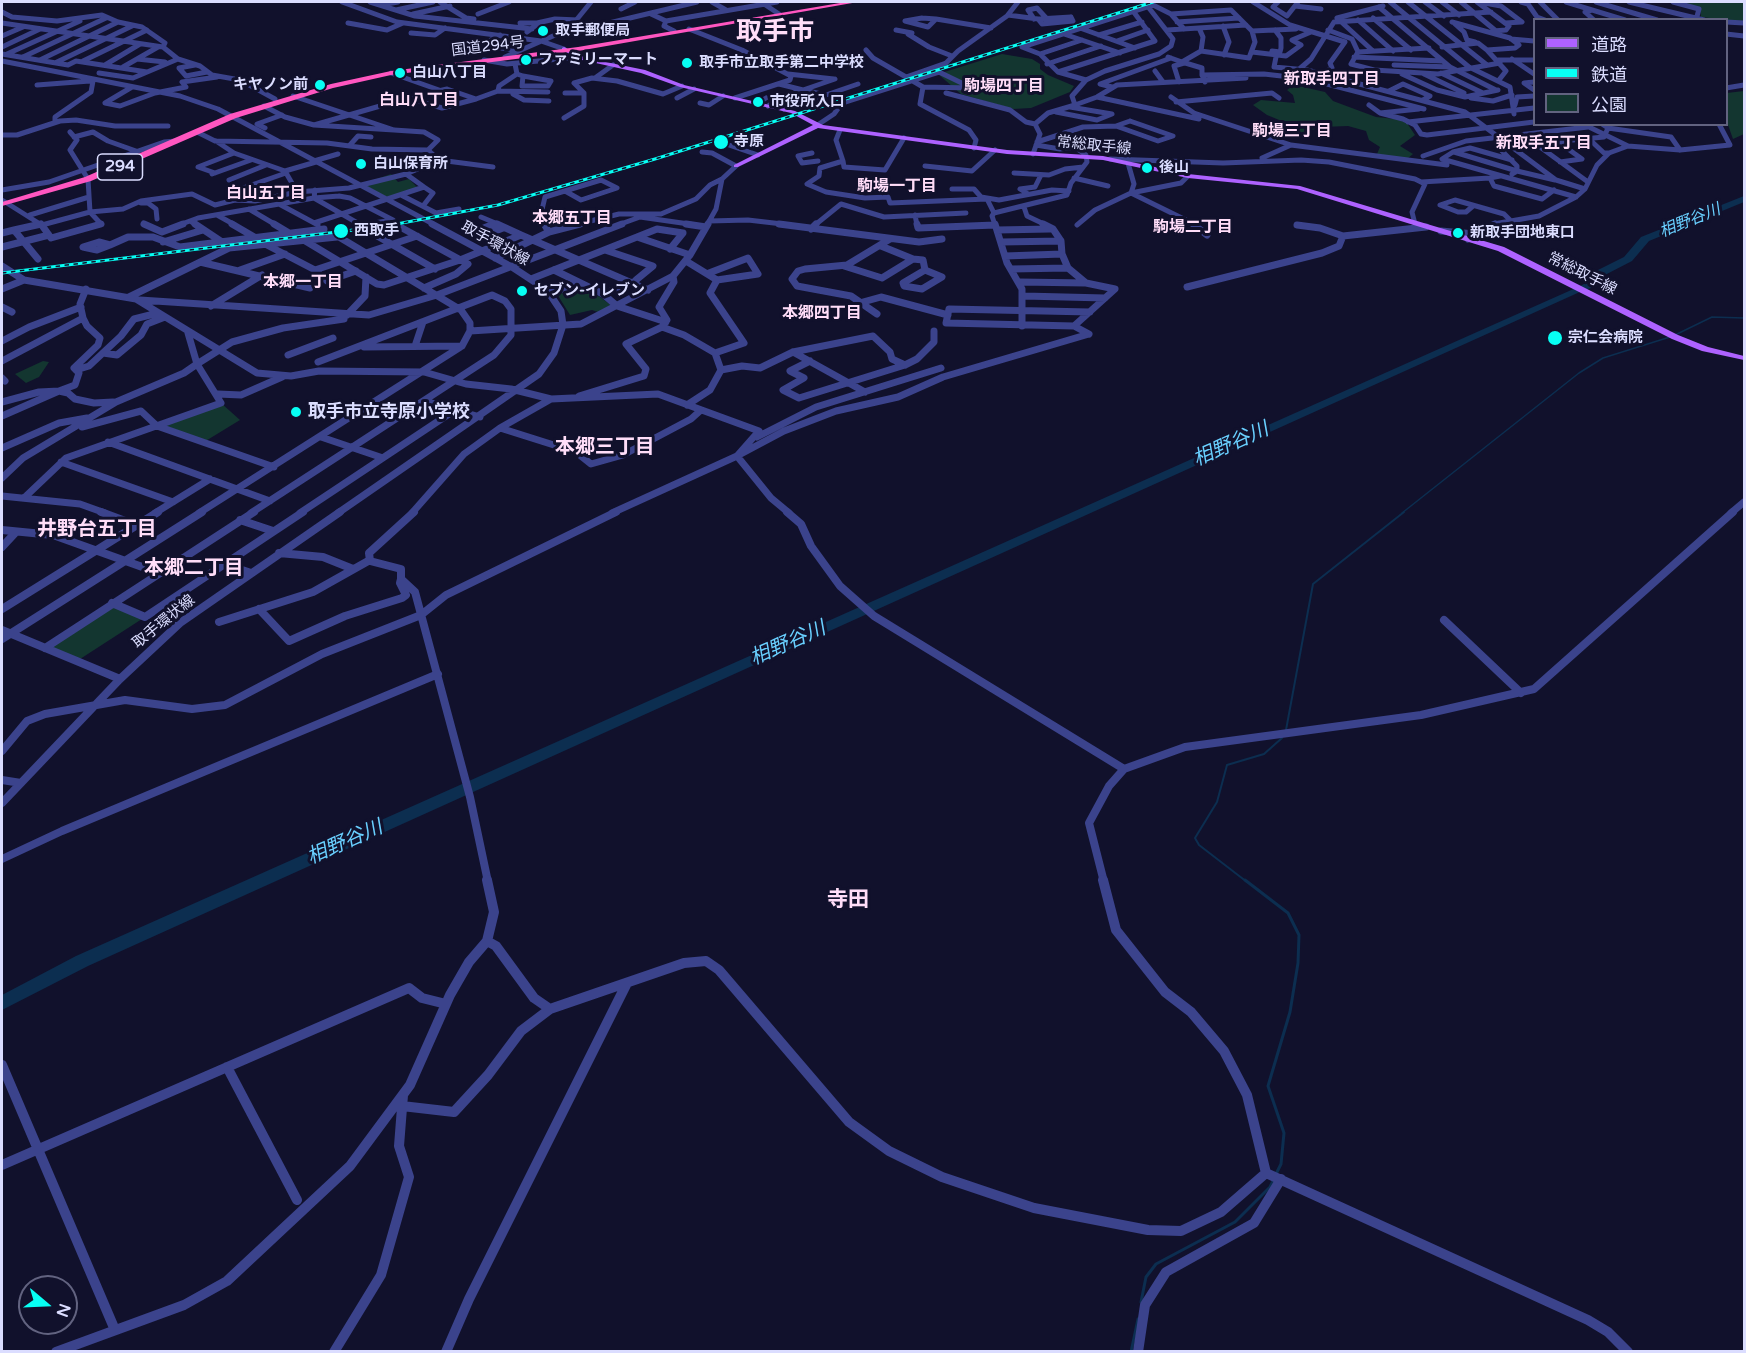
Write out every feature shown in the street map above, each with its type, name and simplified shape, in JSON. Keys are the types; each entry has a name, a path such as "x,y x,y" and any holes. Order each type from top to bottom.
{"highway":[{"name":"国道294号","path":"3,202 88,179 275,99 375,74 566,50 855,2"},
{"name":"国道294号","path":"233,116 292,96 391,73 566,50 691,30"}],"main road":[{"name":"常総取手線","path":"566,50 580,57 643,70 682,86 784,109 798,114 816,126 995,150 1110,159 1188,176 1298,187 1415,224 1472,236 1513,254 1684,341 1744,358"},
{"path":"736,166 816,126"}],"street":[{"path":"344,2 386,19 404,23 541,41 566,50"},
{"path":"370,2 410,15 532,29"},
{"path":"380,6 398,2"},
{"path":"393,11 433,2"},
{"path":"440,2 450,6 466,18 537,23 555,19 578,20"},
{"path":"497,2 478,11 509,2"},
{"path":"578,2 590,3"},
{"path":"621,9 635,2"},
{"path":"569,29 582,29 697,2"},
{"path":"712,2 726,10"},
{"path":"744,2 751,6"},
{"path":"651,13 666,21 775,2"},
{"path":"906,77 946,63 952,56 1008,15 1018,2"},
{"path":"1254,2 1289,24 1311,29 1324,36 1345,42 1329,63 1332,68 1322,74"},
{"path":"1274,7 1278,2"},
{"path":"1408,2 1487,65"},
{"path":"1425,2 1452,21 1464,32 1467,40 1478,43 1499,62 1506,71 1499,81"},
{"path":"1443,2 1481,31 1506,30 1509,26 1478,2"},
{"path":"1461,2 1496,31"},
{"path":"1478,2 1501,6 1521,22 1505,23"},
{"path":"1521,2 1528,4 1538,18"},
{"path":"1540,2 1556,18"},
{"path":"1566,2 1617,17 1645,6"},
{"path":"1596,2 1651,18"},
{"path":"1629,2 1692,18"},
{"path":"1673,2 1699,9 1696,18"},
{"path":"504,57 569,29 590,3"},
{"path":"1372,51 1337,18 1391,3 1469,67 1510,87 1514,110"},
{"path":"764,4 778,13"},
{"path":"1287,16 1297,4 1321,9"},
{"path":"410,15 450,6"},
{"path":"687,6 702,15"},
{"path":"1086,80 1058,72 1047,64 1040,54 1022,47 1153,6 1171,15 1184,28"},
{"path":"1265,8 1274,7 1298,26"},
{"path":"1379,7 1442,61 1496,90"},
{"path":"1008,15 1036,19 1047,19 1071,17 1073,21 1042,24 1036,19 1028,10 1037,8 1047,19"},
{"path":"1072,106 1072,96 1086,80 1159,54 1171,46 1173,39 1149,8"},
{"path":"1171,15 1231,10 1251,31 1255,42 1249,58 1201,51 1184,63 1174,66 1179,82"},
{"path":"1592,18 1585,12 1593,10"},
{"path":"1058,72 1155,41 1133,11"},
{"path":"1364,11 1422,60"},
{"path":"2,12 12,17 57,21 94,15 147,30 165,43 122,68"},
{"path":"429,18 457,12"},
{"path":"1292,75 1311,59 1334,22 1491,12"},
{"path":"386,19 402,13"},
{"path":"23,57 106,18"},
{"path":"936,19 930,26 905,21 922,18 936,19 990,28"},
{"path":"1177,21 1239,18"},
{"path":"4,54 81,20 73,19"},
{"path":"1358,20 1402,59"},
{"path":"2,47 57,21"},
{"path":"666,21 664,26 674,32"},
{"path":"1452,21 1511,39 1533,41"},
{"path":"40,60 118,22"},
{"path":"454,29 463,22"},
{"path":"1099,35 1142,22"},
{"path":"1728,22 1744,23"},
{"path":"348,23 387,30 404,23"},
{"path":"520,38 539,23 537,23"},
{"path":"4,24 160,47 178,59 197,65 220,77 240,80 275,99"},
{"path":"1117,41 1149,31 1246,25"},
{"path":"2,36 24,26"},
{"path":"57,63 132,26"},
{"path":"423,26 411,33 435,35 445,28"},
{"path":"908,34 922,26"},
{"path":"1223,26 1229,42 1224,55"},
{"path":"1251,31 1298,26"},
{"path":"1080,28 1135,48"},
{"path":"1199,28 1203,37 1201,51"},
{"path":"1253,50 1276,57 1286,56 1301,45 1292,40 1311,29"},
{"path":"83,62 147,30"},
{"path":"691,30 742,50 788,74 835,79 791,94"},
{"path":"896,30 908,34 929,48 952,56"},
{"path":"1253,50 1280,52 1281,38 1275,30"},
{"path":"1328,30 1352,39 1356,54 1351,64 1379,70 1440,73 1484,93"},
{"path":"1064,34 1140,60"},
{"path":"1728,34 1744,36"},
{"path":"500,35 482,45 515,51"},
{"path":"60,121 54,118 91,92 95,80 105,65 154,37"},
{"path":"1487,50 1515,48 1519,45 1511,39"},
{"path":"1040,54 1082,40"},
{"path":"1356,54 1478,43"},
{"path":"1047,64 1101,46"},
{"path":"866,50 873,58 923,87 1010,110 1026,122 1035,124 1052,111 1097,97 1100,93 1113,87 1141,83 1205,82 1252,78 1284,81"},
{"path":"4,54 68,64 76,60 147,72"},
{"path":"1159,54 1202,68 1205,82"},
{"path":"1356,54 1442,61"},
{"path":"485,60 515,64 580,57"},
{"path":"1276,57 1274,67 1300,69 1365,84 1445,106 1472,117 1556,180"},
{"path":"1113,87 1100,84 1119,75 1171,58"},
{"path":"1379,70 1378,64 1452,68 1533,58"},
{"path":"137,59 165,63"},
{"path":"99,73 133,78 178,59"},
{"path":"1512,59 1533,73"},
{"name":"取手環状線","path":"2,61 195,100 254,125 315,162 531,279 549,292 561,311 563,325 554,353 539,374 180,623 120,679 2,803"},
{"path":"515,64 517,74"},
{"path":"197,65 179,68 186,76 207,72"},
{"path":"564,118 584,106 584,93 574,83 593,78 613,65"},
{"path":"1440,73 1452,68"},
{"path":"1106,71 1119,75"},
{"path":"816,126 836,113 840,104 939,72 972,88 899,85"},
{"path":"1131,72 1141,83"},
{"path":"1155,72 1163,82"},
{"path":"1399,72 1437,90 1493,101 1512,95"},
{"path":"1420,72 1467,96 1510,87"},
{"path":"391,73 440,90"},
{"path":"498,91 499,86 517,74 551,81 548,86 522,86 524,76"},
{"path":"576,74 617,81 663,94 682,86"},
{"path":"735,98 791,79 788,74"},
{"path":"1202,75 1292,75 1425,109"},
{"path":"133,87 105,103 120,106 162,92 186,87 182,82 220,77"},
{"path":"37,85 95,80"},
{"path":"1533,82 1524,83 1533,89"},
{"path":"779,84 826,95"},
{"path":"813,99 858,84"},
{"path":"1355,91 1365,84"},
{"path":"1389,91 1402,84 1430,96 1423,100"},
{"path":"1728,88 1744,86"},
{"path":"923,87 920,104 969,130 976,140 974,147"},
{"path":"314,125 345,114 447,88 476,99"},
{"path":"676,98 694,89"},
{"path":"408,98 442,108 498,91 548,92"},
{"path":"510,93 524,100 549,101"},
{"path":"565,93 584,93"},
{"path":"1176,102 1272,93 1279,98"},
{"path":"116,95 138,99"},
{"path":"292,96 394,130"},
{"path":"700,103 709,105 723,96"},
{"path":"1514,110 1517,97 1533,96"},
{"path":"1097,97 1113,102 1150,107 1171,115 1218,122"},
{"path":"1171,97 1194,113 1329,162"},
{"path":"1522,97 1533,107"},
{"path":"758,103 766,98"},
{"path":"768,106 780,98"},
{"path":"784,109 796,101"},
{"path":"1369,105 1380,113 1415,125 1533,108"},
{"path":"264,106 282,115 314,125 424,132 437,139 428,150"},
{"path":"1052,111 1097,120 1112,114 1072,106"},
{"path":"1380,113 1445,106"},
{"path":"254,125 282,115"},
{"path":"1408,122 1472,117"},
{"path":"2,135 17,135 60,121 76,120 115,126 168,126"},
{"path":"1037,144 1083,127 1102,129 1130,121 1173,136 1158,141 1116,126"},
{"path":"1415,125 1421,135 1427,135 1533,122"},
{"path":"1033,154 1040,135 1035,124"},
{"path":"254,125 291,142"},
{"path":"1423,156 1434,150 1466,141 1586,126 1626,146 1680,150 1730,145 1720,126"},
{"path":"1605,126 1653,132 1671,137 1680,150"},
{"path":"243,128 267,141"},
{"path":"1604,137 1608,128"},
{"path":"840,130 837,140 844,167 885,170 904,138"},
{"path":"3,202 30,215 51,238 101,224 90,212 88,179 70,150 77,140 72,134 93,132 108,141 136,151"},
{"path":"197,132 234,153 286,172 297,192"},
{"path":"1648,148 1653,132"},
{"path":"313,143 316,135"},
{"path":"1626,146 1627,135"},
{"path":"332,144 339,136"},
{"path":"350,146 358,136 371,137"},
{"path":"1517,171 1512,160 1502,151 1512,146 1604,137"},
{"path":"1588,138 1604,153 1609,153"},
{"path":"2,190 49,182 164,142 177,141"},
{"path":"215,141 291,142 372,149 428,150 439,160"},
{"path":"1557,141 1582,159 1560,162"},
{"path":"723,143 758,155"},
{"path":"1037,144 1060,149 1089,145"},
{"path":"1536,144 1588,182"},
{"path":"1252,160 1290,146 1442,163 1492,178"},
{"path":"1472,236 1489,225 1539,216 1576,197 1585,189 1597,165 1609,153 1626,146"},
{"path":"818,148 812,153 798,156 802,163 818,161"},
{"path":"994,213 1062,198 1069,191 1087,157 1076,148"},
{"path":"1512,160 1470,148 1453,152 1442,159 1576,197"},
{"path":"925,166 972,171 995,150"},
{"path":"495,258 549,232 619,214 661,214 696,199 710,185 722,179 736,166 712,153 702,152"},
{"path":"1453,152 1585,189"},
{"path":"215,173 198,167 234,153"},
{"path":"812,153 822,166"},
{"path":"243,188 338,154"},
{"path":"1380,172 1381,156"},
{"path":"1110,159 1171,163 1252,160 1329,162 1421,182 1492,178 1517,171"},
{"path":"208,176 251,160"},
{"path":"125,208 141,201 183,194 192,194 215,205 297,192 361,186 406,174 439,160 493,167"},
{"path":"822,166 843,161"},
{"path":"1128,163 1134,184 1131,193"},
{"path":"229,180 266,165"},
{"path":"822,166 819,176 807,184 826,192 866,198 888,197 890,203 999,200 1052,190 1069,191"},
{"path":"1014,173 1041,175 1083,167"},
{"path":"406,174 433,193 423,206"},
{"path":"1028,194 1020,189 1035,187 1041,175"},
{"path":"1077,225 1095,210 1131,193 1181,183 1188,176"},
{"path":"1074,178 1107,186"},
{"path":"1492,178 1494,186 1542,199 1554,190"},
{"path":"470,331 581,324 673,276 688,258 708,224 718,203 722,179"},
{"path":"549,232 540,218 545,197 601,180 617,188 581,200 565,191"},
{"path":"1415,224 1412,212 1425,191 1425,184 1421,182"},
{"path":"314,223 424,187"},
{"path":"952,189 974,189 976,194 987,199 994,213 1005,256 1020,282 1024,296 1022,326"},
{"path":"314,198 315,190"},
{"path":"1131,193 1198,227 1207,236"},
{"path":"401,195 436,213 459,209"},
{"path":"153,237 190,221 314,198 345,196 393,220 361,225 314,198"},
{"path":"30,215 89,197"},
{"path":"150,205 180,200"},
{"path":"961,200 971,226"},
{"path":"1473,206 1466,212 1458,212 1440,205 1455,200 1504,214 1511,220"},
{"path":"2,233 90,212 125,208 144,203 156,209 157,219"},
{"path":"2,639 462,346 470,331 470,323 459,309 331,232 279,204"},
{"path":"811,229 826,213 841,204 884,217 966,213"},
{"path":"1024,207 1027,216 1053,229 1061,241 1062,254 1068,268 1086,283"},
{"path":"249,209 289,233"},
{"path":"217,215 256,238"},
{"path":"915,215 918,228 971,226 1053,229"},
{"path":"481,217 558,248 579,260 651,288"},
{"path":"67,218 78,230"},
{"path":"2,478 23,458 116,402 184,373 232,342 283,328 369,315 402,307 437,296 640,218 665,223 708,224 748,220 890,240 919,242 942,239"},
{"path":"190,221 222,242"},
{"path":"531,279 657,229 665,223"},
{"path":"144,224 162,232"},
{"path":"494,224 476,231 485,235 504,228"},
{"path":"1297,225 1320,228 1343,236 1426,227"},
{"path":"424,288 456,274 468,264 402,228 372,233 435,269"},
{"path":"657,229 683,233 670,249"},
{"path":"14,230 38,259"},
{"path":"163,242 203,230"},
{"path":"100,235 108,239 108,243 128,237 153,237 180,247 289,233 331,232"},
{"path":"133,298 199,262 229,249 302,239 331,232"},
{"path":"2,247 49,235"},
{"path":"302,239 377,284 384,285 482,252 521,235"},
{"path":"315,270 417,236"},
{"path":"1187,287 1330,250 1339,246 1343,236"},
{"path":"636,237 688,258 717,280 758,274 748,258 709,273"},
{"path":"877,314 863,302 824,289 793,284 792,279 798,272 844,266 890,240"},
{"path":"1001,242 1061,241"},
{"path":"265,244 315,270 327,280 356,271"},
{"path":"882,246 913,259 923,260 925,270"},
{"path":"603,294 633,281 653,266 605,250"},
{"path":"240,270 285,254"},
{"path":"1005,256 1062,254"},
{"path":"844,266 882,278 913,259"},
{"path":"199,262 310,288"},
{"path":"2,266 24,280 133,298 211,307 369,315"},
{"path":"1011,269 1068,268"},
{"path":"554,270 603,294 617,306 664,325 715,354 720,370 710,390 687,405"},
{"path":"925,270 942,277 922,289 904,286 903,283 925,270"},
{"path":"211,307 262,275"},
{"path":"573,399 644,376 646,369 626,344 664,325 667,320 659,307 674,282 673,276"},
{"path":"347,315 365,296 366,277"},
{"path":"2,289 24,280"},
{"path":"715,354 744,343 710,294 717,280"},
{"path":"1020,282 1086,283 1115,289 1074,326"},
{"path":"549,292 584,285"},
{"path":"2,416 75,384 79,379 79,373 74,368 98,345 100,338 87,326 83,318 80,304 86,289"},
{"path":"45,648 494,355 506,343 512,329 511,309 496,295 318,362"},
{"path":"1024,296 1105,298"},
{"path":"863,302 881,297 948,315"},
{"path":"133,298 217,351 257,373 285,376 328,371 424,372 551,399 658,394 759,431 746,443 737,456"},
{"path":"2,307 12,312"},
{"path":"2,341 29,327 81,307"},
{"path":"2,751 27,722 36,717 125,700 192,709 225,705 322,654 421,615 446,595 666,487 737,456 783,431 826,414 898,397 943,377 1089,334 1074,326 946,323 949,309 1090,312"},
{"path":"76,370 89,366 134,319 162,315"},
{"path":"103,353 117,355 141,335 147,324 162,315"},
{"path":"2,361 83,318"},
{"path":"415,346 423,322"},
{"path":"810,362 790,371 804,378 783,390 799,398 905,365 916,359 934,342 934,330"},
{"path":"24,498 61,462 107,442 221,403 218,394 197,364 188,333"},
{"path":"720,370 742,366 760,368 793,352 873,336 890,352 892,359 905,365"},
{"path":"288,355 333,338"},
{"path":"358,347 462,346"},
{"path":"301,351 328,371"},
{"path":"793,352 865,392"},
{"path":"746,443 772,427 816,407 941,368"},
{"path":"218,394 241,395 285,376"},
{"path":"611,387 629,396"},
{"path":"2,402 39,392 59,391 68,393 75,399 94,403 116,402"},
{"path":"370,560 369,554 402,525 464,454 500,428 551,399"},
{"path":"425,400 480,417"},
{"path":"112,603 145,617 455,410"},
{"path":"500,428 576,452 591,464 623,455 691,419 701,410"},
{"path":"70,430 141,411 157,426 274,467"},
{"path":"2,448 59,423 93,417"},
{"path":"321,437 382,458"},
{"path":"107,442 270,501"},
{"path":"737,456 771,498 801,524 822,562 840,586 860,606 1124,770"},
{"path":"61,462 173,502"},
{"path":"2,609 210,479"},
{"path":"2,496 80,504 136,525"},
{"path":"1267,1174 1246,1095 1224,1051 1191,1012 1165,992 1116,930 1089,823 1109,786 1124,770 1143,760 1185,747 1421,715 1533,690 1744,502"},
{"path":"240,520 273,531"},
{"path":"2,530 53,535 159,573"},
{"path":"2,547 15,533"},
{"path":"279,553 323,557 352,569"},
{"path":"219,622 259,609 313,592 370,560 402,569 400,583 406,595 402,598 345,616 289,641 259,609"},
{"path":"224,564 251,573"},
{"path":"56,1352 184,1305 227,1281 350,1166 402,1100 446,1004 469,962 487,941 494,912 470,797 415,592 401,579"},
{"path":"1444,620 1521,693"},
{"path":"2,630 120,679"},
{"path":"2,859 62,831 438,674"},
{"path":"2,780 21,783"},
{"path":"487,941 496,946 534,998 550,1009"},
{"path":"402,1100 454,1112 488,1076 521,1031 550,1009 684,963 706,961 726,979 849,1122 889,1151 942,1178 1034,1208 1148,1230 1181,1231 1221,1212 1267,1174"},
{"path":"446,1352 459,1327 469,1299 627,983"},
{"path":"2,1165 409,987 422,998 446,1004"},
{"path":"2,1065 115,1329"},
{"path":"227,1067 297,1200"},
{"path":"334,1352 381,1275 409,1177 399,1146 402,1100"},
{"path":"1267,1174 1588,1320 1608,1332 1628,1352"},
{"path":"1138,1352 1144,1305 1166,1272 1254,1222 1281,1179"}],"green space":[{"path":"1675,2 1744,2 1744,22 1728,20 1728,18 1701,17 1700,8"},
{"path":"1002,54 1032,59 1040,64 1040,69 1048,75 1074,86 1070,92 1031,108 1013,109 961,94 938,74"},
{"path":"1294,85 1325,92 1333,101 1376,117 1405,120 1415,135 1400,146 1413,154 1407,159 1377,154 1380,147 1369,140 1366,131 1348,126 1322,127 1298,134 1291,131 1294,126 1267,115 1253,105 1261,100 1295,103 1293,95 1287,90"},
{"path":"1744,91 1744,134 1733,139 1728,125 1728,93"},
{"path":"391,174 398,182 409,179 418,188 387,197 362,184"},
{"path":"582,288 612,306 601,313 592,310 570,315 557,294"},
{"path":"43,361 49,362 39,377 26,383 15,374"},
{"path":"221,403 240,420 204,442 157,426"},
{"path":"112,603 145,617 77,661 45,648"}],"waterway":[{"name":"相野谷川","path":"1583,288 1593,284 1596,275 1628,259 1645,239 1744,199"},
{"name":"相野谷川","path":"2,1003 82,961 1577,290"},
{"path":"1675,335 1712,317 1744,318"},
{"path":"1402,513 1579,373 1603,358 1670,337"},
{"path":"1286,730 1313,584 1404,512"},
{"path":"1247,882 1199,845 1195,838 1217,802 1227,765 1264,754 1282,738"},
{"path":"1245,880 1288,913 1299,935 1298,963 1290,1012 1268,1086 1284,1133 1281,1164 1276,1174"},
{"path":"1141,1302 1146,1277 1156,1264 1235,1222 1270,1187 1274,1179"},
{"path":"1131,1352 1138,1319"}],"tunnel":[{"path":"1142,2 1149,8"}],"railway":[{"path":"2,273 386,226 498,205 655,159 1153,2"}],"place":[{"name":"取手郵便局","path":"543,31"},
{"name":"ファミリーマート","path":"526,60"},
{"name":"取手市立取手第二中学校","path":"687,63"},
{"name":"白山八丁目","path":"400,73"},
{"name":"キヤノン前","path":"320,85"},
{"name":"市役所入口","path":"758,102"},
{"name":"寺原","path":"721,142"},
{"name":"白山保育所","path":"361,164"},
{"name":"後山","path":"1147,168"},
{"name":"西取手","path":"341,231"},
{"name":"新取手団地東口","path":"1458,233"},
{"name":"セブン-イレブン","path":"522,291"},
{"name":"宗仁会病院","path":"1555,338"},
{"name":"取手市立寺原小学校","path":"296,412"}],"district":[{"name":"取手市","path":"775,33"},
{"name":"新取手四丁目","path":"1332,80"},
{"name":"駒場四丁目","path":"1004,87"},
{"name":"白山八丁目","path":"419,101"},
{"name":"駒場三丁目","path":"1292,132"},
{"name":"新取手五丁目","path":"1544,144"},
{"name":"駒場一丁目","path":"897,187"},
{"name":"白山五丁目","path":"266,194"},
{"name":"本郷五丁目","path":"572,219"},
{"name":"駒場二丁目","path":"1193,228"},
{"name":"本郷一丁目","path":"303,283"},
{"name":"本郷四丁目","path":"822,314"},
{"name":"本郷三丁目","path":"605,448"},
{"name":"井野台五丁目","path":"97,530"},
{"name":"本郷二丁目","path":"194,569"},
{"name":"寺田","path":"848,900"}]}
